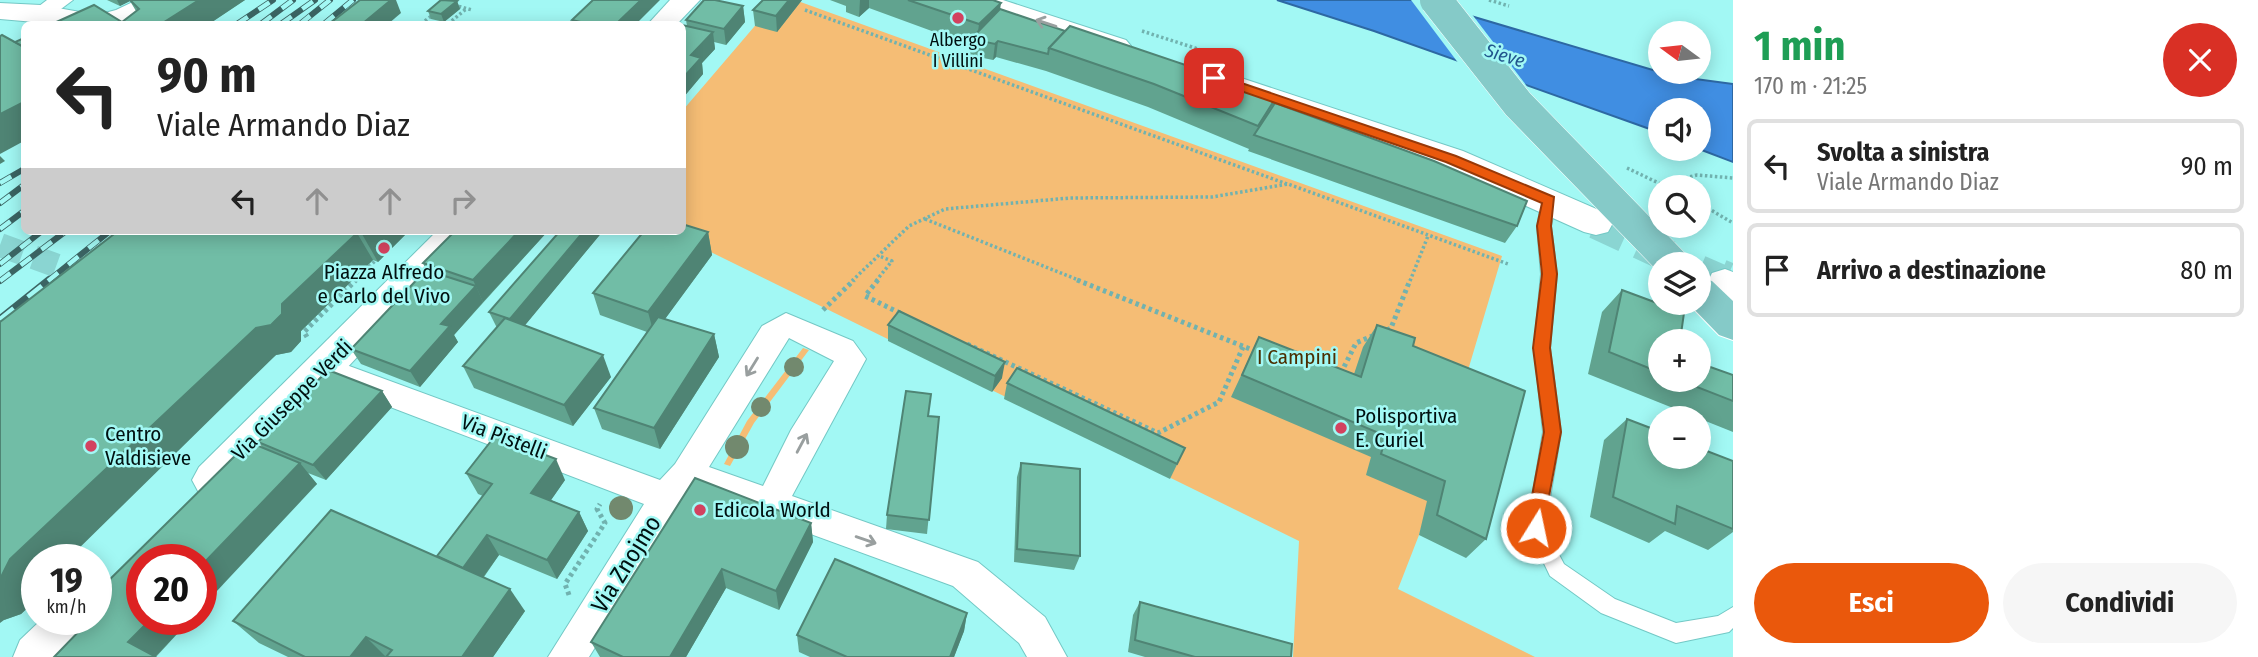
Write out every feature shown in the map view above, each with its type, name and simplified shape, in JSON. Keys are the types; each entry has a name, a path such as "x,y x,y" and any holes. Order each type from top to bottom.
{"main road":[{"path":"1436,0 1478,58 1532,120 1661,252"},
{"path":"1719,287 1733,325"}],"street":[{"path":"106,21 125,17 159,0"},
{"path":"665,21 686,0"},
{"path":"975,0 1149,57"},
{"path":"0,11 51,6 92,21"},
{"path":"1201,74 1451,159 1596,223"},
{"name":"Via Giuseppe Verdi","path":"191,502 454,235"},
{"name":"Via Znojmo","path":"567,657 773,334 786,324 808,331 842,349 851,359 803,440 771,504"},
{"name":"Via Pistelli","path":"341,375 677,486 771,504 965,574 1031,630 1048,657"},
{"path":"38,657 60,635"}],"lane":[{"path":"1549,201 1544,226 1549,274 1542,348 1552,432 1536,528 1557,570 1608,606 1676,633 1722,625 1733,616"}],"path":[{"path":"451,0 446,4 469,9 451,21"},
{"path":"1489,0 1509,6"},
{"path":"425,21 438,10"},
{"path":"805,10 1508,264"},
{"path":"1617,163 1648,178"},
{"path":"1690,175 1706,173 1733,178"},
{"path":"820,313 909,226 945,209 1070,198 1212,197 1288,184"},
{"path":"1711,210 1733,223"},
{"path":"924,219 1266,356"},
{"path":"1336,384 1356,343 1391,328 1428,236"},
{"path":"311,338 304,336 304,332 386,249"},
{"path":"879,256 892,261 865,296 914,319"},
{"path":"963,342 1158,433 1219,402 1243,347"},
{"path":"571,602 565,584 605,523 597,509 603,499"}],"green space":[{"name":"I Campini","path":"777,0 795,0 1502,256 1419,535 1398,589 1535,657 1293,657 1299,541 676,235 686,235 686,106"},
{"path":"803,348 809,350 754,423 730,466 724,464 747,421"}],"water":[{"name":"Sieve","path":"1277,0 1417,0 1648,69 1648,84 1712,84 1712,81 1733,84 1733,162 1711,154 1711,98 1648,98 1648,128 1374,31"}],"pier":[{"path":"1411,0 1429,0 1471,13 1529,89 1459,64"}],"building":[{"path":"130,0 199,0 166,21 123,21 139,9"},
{"path":"360,0 391,0 366,21 333,21"},
{"path":"441,0 457,1 441,14 428,11"},
{"path":"593,0 641,0 619,21 572,20"},
{"path":"704,0 743,6 724,29 686,20"},
{"path":"763,0 789,0 776,16 753,10"},
{"path":"908,0 993,0 1001,3 979,24"},
{"path":"94,5 120,21 59,21"},
{"path":"1000,9 1065,31 1049,48 1048,54 998,41 995,44 971,39"},
{"path":"686,26 713,32 691,55 701,58 686,75"},
{"path":"1070,26 1277,96 1258,126 1154,84 1049,48"},
{"path":"0,36 21,45 21,104 0,114"},
{"path":"1275,103 1434,161 1527,201 1517,226 1254,135"},
{"path":"686,225 708,232 648,312 593,293 641,235 686,235"},
{"name":"Centro Valdisieve","path":"113,235 355,235 282,304 282,314 271,325 256,328 26,544 21,544 21,549 10,559 0,579 0,322"},
{"path":"451,235 515,235 473,280 423,263"},
{"path":"556,235 581,235 510,319 489,312"},
{"path":"426,270 476,286 441,324 450,326 410,371 351,349"},
{"path":"1622,290 1648,300 1648,315 1684,315 1682,329 1648,329 1648,368 1609,352"},
{"path":"899,311 1005,362 995,376 888,325"},
{"path":"658,317 714,334 654,428 594,408"},
{"path":"505,318 603,355 564,405 463,366"},
{"path":"1377,325 1415,338 1413,346 1525,391 1486,539 1437,515 1445,481 1381,454 1386,436 1242,375 1259,337 1361,377"},
{"path":"1711,367 1733,375 1733,401 1710,392"},
{"path":"1017,368 1185,448 1177,464 1007,383"},
{"path":"328,370 382,391 313,465 258,442"},
{"path":"906,391 931,394 928,416 939,417 929,520 887,515"},
{"path":"1627,419 1648,427 1648,469 1711,469 1711,453 1733,461 1733,529 1677,506 1675,524 1613,497"},
{"path":"495,436 556,459 531,493 579,512 547,560 487,535 463,568 437,556 492,484 466,473"},
{"path":"249,442 300,463 217,549 217,544 146,544"},
{"path":"1021,463 1080,469 1080,556 1017,549"},
{"path":"695,478 811,523 776,591 722,569 670,657 623,657 591,642"},
{"path":"331,510 510,589 462,657 386,657 392,650 366,637 350,657 305,657 233,621"},
{"path":"835,559 967,613 950,657 847,657 797,635"},
{"path":"126,563 126,635 135,635 128,642 156,657 54,657 75,635 112,635 112,577"},
{"path":"1140,602 1292,644 1291,657 1195,657 1135,640"}],"tunnel":[{"path":"1596,223 1659,252"},
{"path":"0,245 99,281"},
{"path":"1711,276 1722,281"},
{"path":"94,280 106,284"},
{"path":"1718,280 1725,283"}],"railway":[{"path":"242,21 273,0"},
{"path":"265,21 293,0"},
{"path":"285,21 315,0"},
{"path":"304,21 330,0"},
{"path":"328,21 353,0"},
{"path":"0,183 21,171"},
{"path":"0,203 21,187"},
{"path":"0,229 21,213"},
{"path":"0,264 37,235"},
{"path":"0,281 61,235"},
{"path":"48,281 105,235"},
{"path":"0,320 50,280"}],"place":[{"name":"Albergo I Villini","path":"958,18"},
{"name":"Piazza Alfredo e Carlo del Vivo","path":"384,248"},
{"name":"Polisportiva E. Curiel","path":"1341,428"},
{"name":"Centro Valdisieve","path":"91,446"},
{"name":"Edicola World","path":"700,510"}],"route":[{"path":"1214,78 1451,159 1549,201 1544,226 1549,274 1542,348 1552,432 1536,528"}]}
